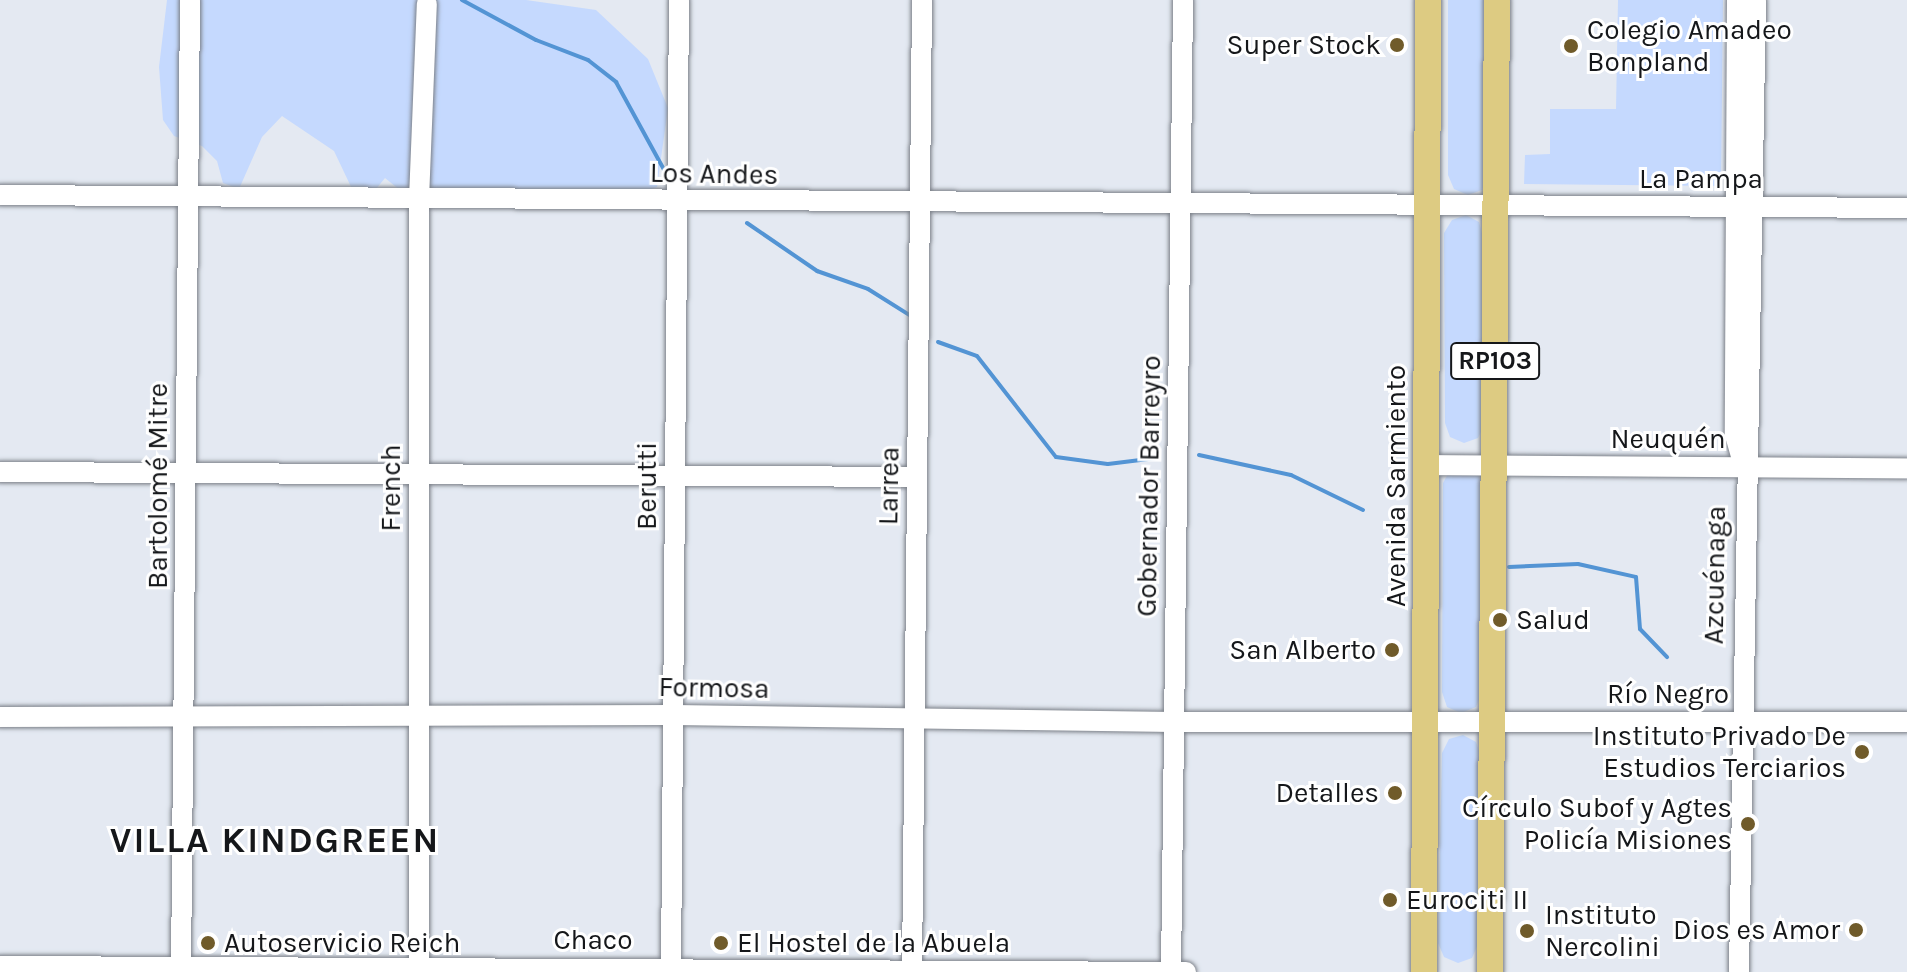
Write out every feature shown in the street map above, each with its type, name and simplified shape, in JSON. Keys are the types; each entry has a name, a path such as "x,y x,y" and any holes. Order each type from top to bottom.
{"main road":[{"name":"Avenida Sarmiento","path":"1424,972 1428,723 1428,0"},
{"name":"RP103","path":"1488,972 1497,0"}],"street":[{"name":"Bartolomé Mitre","path":"181,970 190,0"},
{"name":"Berutti","path":"671,970 679,0"},
{"name":"Larrea","path":"912,971 922,0"},
{"name":"Gobernador Barreyro","path":"1171,972 1183,0"},
{"name":"Azcuénaga","path":"1737,0 1751,436 1744,467 1739,972"},
{"name":"Azcuénaga","path":"1745,207 1756,0"},
{"name":"French","path":"419,970 419,199 427,4"},
{"name":"Los Andes","path":"0,195 1428,206"},
{"name":"La Pampa","path":"1428,206 1907,208"},
{"name":"Neuquén","path":"1428,465 1907,468"},
{"path":"0,472 419,471 917,477"},
{"name":"Formosa","path":"0,717 419,719 674,715 915,720 1428,723"},
{"name":"Río Negro","path":"1428,723 1907,722"},
{"name":"Chaco","path":"0,966 181,970 1186,972"},
{"path":"1488,972 1507,972"}],"shaded area":[{"path":"167,0 526,0 596,10 648,59 668,108 657,187 632,196 401,191 385,178 376,189 353,191 334,151 282,116 262,137 239,189 223,183 217,161 202,146 174,136 163,120 159,67"},
{"path":"1448,0 1487,0 1488,176 1482,190 1468,195 1454,189 1448,175"},
{"path":"1618,0 1723,0 1721,186 1524,184 1525,155 1550,154 1550,109 1616,109"},
{"path":"1466,215 1479,222 1483,237 1485,424 1478,438 1464,443 1450,437 1445,423 1444,233 1452,220"},
{"path":"1450,470 1478,473 1482,487 1482,693 1476,707 1461,713 1447,707 1442,692 1443,483"},
{"path":"1463,735 1476,742 1481,757 1478,944 1472,958 1458,963 1444,957 1438,943 1442,753 1449,739"}],"waterway":[{"path":"462,0 536,40 588,60 616,82 667,175"},
{"path":"747,223 817,271 868,289 911,316"},
{"path":"938,342 977,356 1056,457 1108,464 1157,458"},
{"path":"1199,455 1291,475 1363,510"},
{"path":"1509,567 1578,564 1636,577 1640,629 1667,657"}],"place":[{"name":"Super Stock","path":"1397,45"},
{"name":"Colegio Amadeo Bonpland","path":"1571,46"},
{"name":"Salud","path":"1500,620"},
{"name":"San Alberto","path":"1392,650"},
{"name":"Instituto Privado De Estudios Terciarios","path":"1862,752"},
{"name":"Detalles","path":"1395,793"},
{"name":"Círculo Subof y Agtes Policía Misiones","path":"1748,824"},
{"name":"Eurociti II","path":"1390,900"},
{"name":"Dios es Amor","path":"1856,930"},
{"name":"Instituto Nercolini","path":"1527,931"},
{"name":"Autoservicio Reich","path":"208,943"},
{"name":"El Hostel de la Abuela","path":"721,943"}],"district":[{"name":"VILLA KINDGREEN","path":"275,841"}]}
